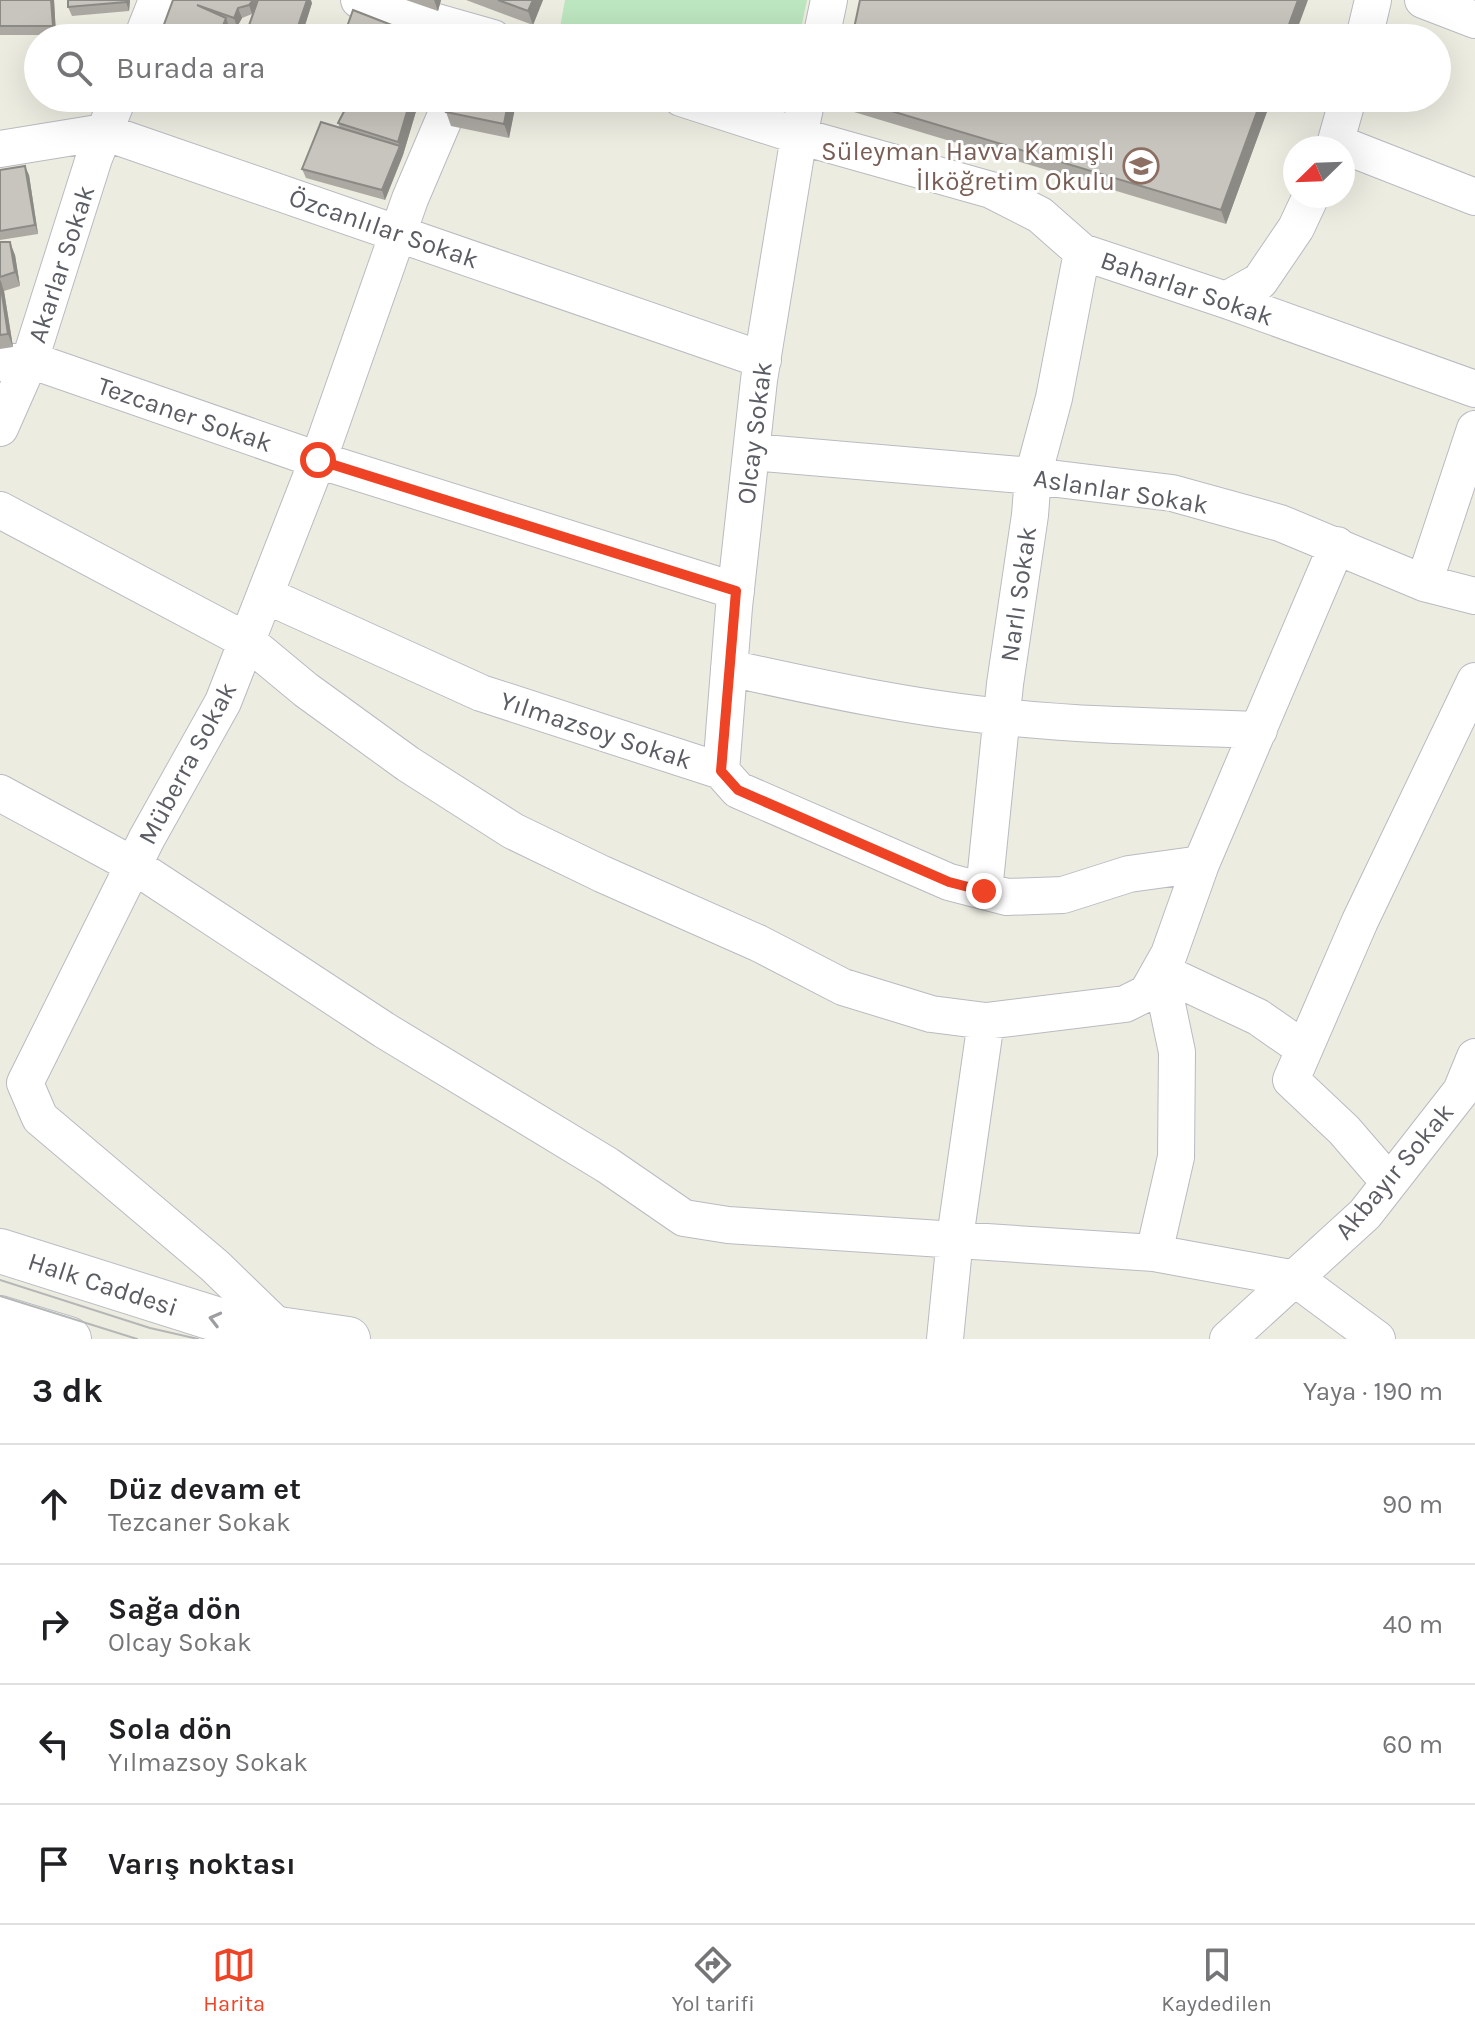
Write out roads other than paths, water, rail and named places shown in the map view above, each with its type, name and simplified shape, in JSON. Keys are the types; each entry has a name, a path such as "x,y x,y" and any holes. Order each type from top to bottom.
{"main road":[{"name":"Halk Caddesi","path":"0,1251 222,1321 348,1339"},
{"path":"0,1318 69,1339"}],"street":[{"path":"148,24 157,0"},
{"path":"359,0 439,24"},
{"path":"824,24 829,0"},
{"path":"1367,24 1373,0"},
{"path":"1423,0 1475,20"},
{"name":"Akarlar Sokak","path":"0,428 15,361 112,112"},
{"name":"Müberra Sokak","path":"281,1330 215,1266 40,1118 13,1084 223,702 318,460 398,233 447,112"},
{"name":"Baharlar Sokak","path":"724,112 991,190 1040,215 1082,252 1475,389"},
{"name":"Olcay Sokak","path":"721,771 751,452 804,112"},
{"path":"1338,136 1344,112"},
{"name":"Özcanlılar Sokak","path":"0,149 104,132 763,360"},
{"path":"1355,153 1475,197"},
{"path":"1226,300 1260,281 1296,228 1305,208"},
{"name":"Narlı Sokak","path":"984,891 1001,717 1033,476 1054,398 1082,252"},
{"name":"Tezcaner Sokak","path":"15,361 736,591"},
{"path":"1424,583 1475,429"},
{"name":"Aslanlar Sokak","path":"751,452 1033,476 1172,493 1280,523 1424,583 1475,596"},
{"path":"0,510 247,641 306,690 396,755 513,831 758,943 843,987 931,1014 986,1021 1125,1004 1147,993 1169,954 1201,864 1337,545"},
{"name":"Yılmazsoy Sokak","path":"265,595 481,693 721,771 738,790 949,882 1007,897 1063,895 1129,874 1201,864"},
{"path":"729,668 858,696 1001,717 1259,730"},
{"path":"1389,1182 1344,1130 1291,1080 1360,921 1475,681"},
{"path":"0,793 133,865 384,1030 607,1165 684,1218 728,1225 1154,1253 1296,1279 1377,1339"},
{"path":"1160,971 1258,1017 1304,1049"},
{"path":"1154,1253 1176,1157 1177,1052 1160,971"},
{"path":"945,1339 955,1238 986,1021"},
{"name":"Akbayır Sokak","path":"1228,1339 1365,1214 1389,1182 1468,1095 1475,1057"}],"tram line":[{"path":"0,1280 150,1328 198,1339"},
{"path":"0,1296 137,1339"}],"place":[{"name":"Süleyman Havva Kamışlı İlköğretim Okulu","path":"1141,166"}]}
